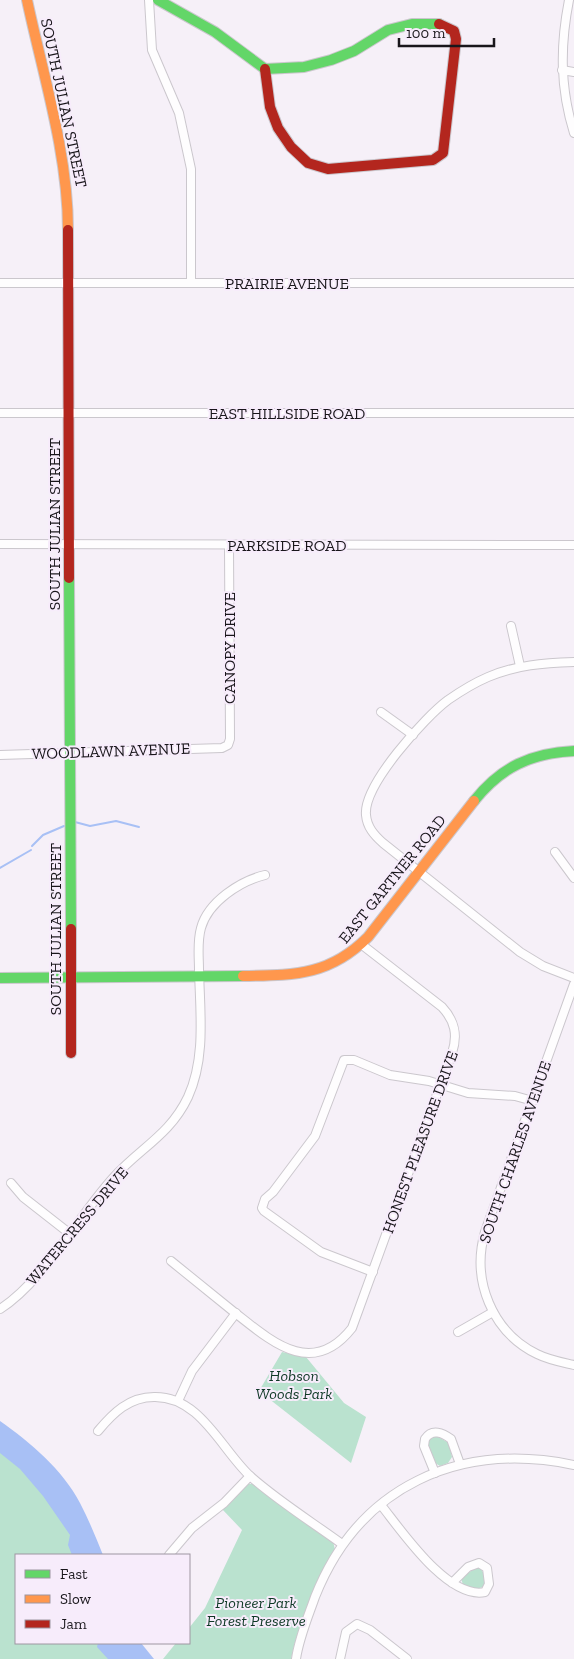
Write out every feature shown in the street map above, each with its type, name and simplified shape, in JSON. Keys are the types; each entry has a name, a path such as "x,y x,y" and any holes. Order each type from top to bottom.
{"street":[{"name":"SOUTH JULIAN STREET","path":"26,0 68,188 68,752 71,1053"},
{"path":"150,0 152,50 179,113 191,169 192,283"},
{"path":"158,0 215,32 265,69 304,67 331,60 402,25 442,24 452,28 456,39 445,148 441,156 433,160 328,168 311,166 304,162 288,142 274,119 265,69"},
{"path":"569,0 563,39 562,70 574,134"},
{"path":"562,70 574,72"},
{"name":"PRAIRIE AVENUE","path":"0,283 574,283"},
{"name":"EAST HILLSIDE ROAD","path":"0,414 574,413"},
{"name":"PARKSIDE ROAD","path":"0,544 574,545"},
{"name":"CANOPY DRIVE","path":"222,748 228,745 230,740 229,545"},
{"path":"511,626 520,666"},
{"path":"574,662 520,666 488,677 463,690 435,711 413,735 371,789 367,801 366,817 370,829 376,837 528,957 574,978"},
{"path":"381,712 413,735"},
{"name":"WOODLAWN AVENUE","path":"0,755 222,748"},
{"name":"EAST GARTNER ROAD","path":"0,978 199,977 304,974 337,963 361,944 486,786 506,768 536,754 574,751"},
{"path":"555,852 574,878"},
{"name":"WATERCRESS DRIVE","path":"0,1308 24,1290 113,1177 166,1131 188,1098 196,1075 200,1048 199,939 204,918 217,903 239,886 252,878 265,875"},
{"name":"HONEST PLEASURE DRIVE","path":"236,1313 278,1346 295,1352 312,1352 334,1345 352,1328 455,1043 456,1033 450,1017 442,1007 361,944"},
{"name":"SOUTH CHARLES AVENUE","path":"574,984 484,1238 481,1258 482,1279 493,1312 510,1335 522,1345 545,1358 574,1365"},
{"path":"373,1272 329,1255 309,1244 264,1211 262,1204 314,1136 344,1060 354,1060 390,1075 468,1093 515,1096 533,1101"},
{"path":"11,1183 23,1197 69,1233"},
{"path":"171,1261 236,1313 192,1371 178,1401"},
{"path":"458,1332 493,1312"},
{"path":"98,1431 116,1411 136,1399 158,1396 178,1401 195,1413 250,1476 342,1544"},
{"path":"435,1473 424,1446 425,1439 430,1433 439,1432 451,1439 460,1464"},
{"path":"296,1659 300,1641 322,1580 342,1544 365,1518 401,1490 435,1473 460,1464 493,1459 524,1458 574,1466"},
{"path":"170,1554 192,1528 224,1503 250,1476"},
{"path":"381,1505 432,1566 452,1583 470,1591 485,1592 490,1584 487,1568 480,1563 473,1564 452,1583"},
{"path":"340,1659 346,1632 357,1624 370,1630 407,1659"}],"green space":[{"name":"Hobson Woods Park","path":"282,1352 306,1357 344,1403 366,1417 351,1463 259,1391"},
{"path":"435,1435 449,1443 452,1457 448,1463 440,1466 435,1463 426,1441"},
{"path":"0,1437 88,1554 15,1554 15,1644 116,1644 129,1659 0,1659"},
{"name":"Pioneer Park Forest Preserve","path":"248,1484 255,1484 333,1541 335,1550 308,1603 291,1659 163,1659 175,1644 190,1644 190,1627 205,1608 242,1530 222,1509"},
{"path":"478,1566 484,1576 485,1582 483,1587 476,1589 463,1585 461,1578"}],"water":[{"path":"0,1421 34,1447 65,1479 83,1509 103,1554 72,1554 68,1545 70,1535 43,1496 20,1469 0,1453"},
{"path":"98,1644 142,1644 154,1659 108,1659 97,1647"}],"waterway":[{"path":"75,822 90,826 116,821 139,827"},
{"path":"32,846 43,835 64,826"},
{"path":"0,868 31,850"}],"traffic: fast":[{"path":"158,0 215,32 265,69 304,67 331,60 354,51 388,30 412,24 439,24"},
{"path":"69,578 71,929"},
{"path":"474,801 495,779 518,764 544,755 574,751"},
{"path":"0,978 243,976"}],"traffic: slow":[{"path":"27,0 54,114 64,172 68,230"},
{"path":"243,976 295,974 310,971 325,966 354,950 368,937 474,801"}],"traffic: jam":[{"path":"265,69 270,107 278,128 291,147 308,163 328,169 433,160 443,153 456,39 454,31 439,24"},
{"path":"68,230 69,578"},
{"path":"71,929 71,1053"}]}
